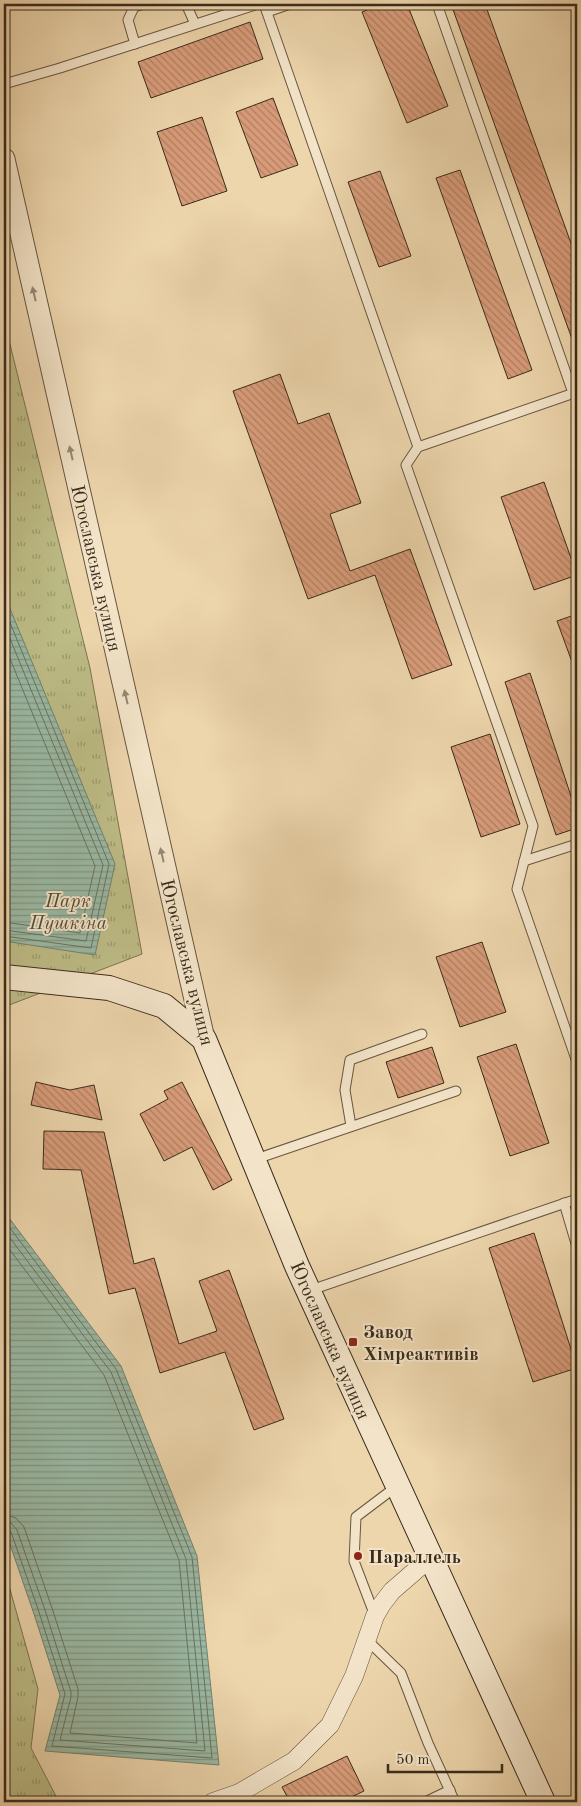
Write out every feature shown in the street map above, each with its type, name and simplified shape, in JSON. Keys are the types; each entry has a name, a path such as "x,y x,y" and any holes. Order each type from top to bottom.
{"main road":[{"path":"4,977 109,988 164,1006 204,1039"},
{"name":"Югославська вулиця","path":"204,1039 308,1291 543,1802"}],"street":[{"name":"Югославська вулиця","path":"4,159 204,1039"},
{"path":"213,1802 239,1793 294,1761 330,1725 354,1676 375,1616 382,1604 392,1591 430,1558"}],"lane":[{"path":"135,44 128,20 134,7 144,4"},
{"path":"186,4 195,24"},
{"path":"4,84 60,68 254,4"},
{"path":"290,4 265,8 418,447"},
{"path":"437,4 575,392 418,447 406,466 533,826 517,889 577,1062"},
{"path":"524,861 577,844"},
{"path":"351,1126 345,1090 350,1060 422,1034"},
{"path":"253,1160 456,1091"},
{"path":"308,1291 577,1199"},
{"path":"564,1203 577,1247"},
{"path":"375,1616 354,1561 356,1516 397,1486"},
{"path":"367,1640 401,1673 428,1743 455,1802"},
{"path":"426,1802 450,1790"}],"green space":[{"name":"Парк Пушкіна","path":"4,320 90,668 142,954 4,1007"},
{"path":"4,1568 38,1689 31,1748 58,1800 4,1802"}],"water":[{"path":"4,594 115,864 95,955 4,941"},
{"path":"6,1214 121,1366 197,1556 219,1765 45,1751 60,1695 4,1527 4,1224"}],"building":[{"path":"382,4 407,4 448,106 407,123 362,12"},
{"path":"451,4 485,4 577,260 577,350 576,350"},
{"path":"250,22 263,59 151,98 138,62"},
{"path":"273,98 298,165 261,178 236,112"},
{"path":"202,117 227,191 182,206 157,132"},
{"path":"460,170 532,370 508,379 436,178"},
{"path":"380,171 411,256 379,267 348,182"},
{"path":"280,374 298,424 329,413 361,503 330,514 350,571 410,549 452,665 412,679 375,575 308,599 233,391"},
{"path":"544,482 577,575 534,590 501,497"},
{"path":"577,614 577,672 576,673 557,621"},
{"path":"530,673 577,814 577,828 556,835 505,682"},
{"path":"490,734 520,824 481,837 451,747"},
{"path":"482,942 506,1012 460,1027 436,957"},
{"path":"516,1044 549,1143 510,1156 477,1057"},
{"path":"432,1047 444,1083 398,1098 386,1062"},
{"path":"36,1082 70,1090 94,1085 102,1120 31,1105"},
{"path":"182,1082 232,1180 213,1190 192,1147 164,1161 140,1114 168,1099 164,1091"},
{"path":"44,1131 104,1132 134,1264 154,1258 179,1344 217,1331 199,1281 229,1270 284,1419 254,1430 225,1352 160,1373 135,1288 109,1294 81,1170 43,1169"},
{"path":"534,1233 577,1368 533,1382 489,1248"},
{"path":"347,1756 364,1791 341,1802 290,1802 282,1787"}],"place":[{"name":"Завод Хімреактивів","path":"353,1342"},
{"name":"Параллель","path":"358,1556"}]}
